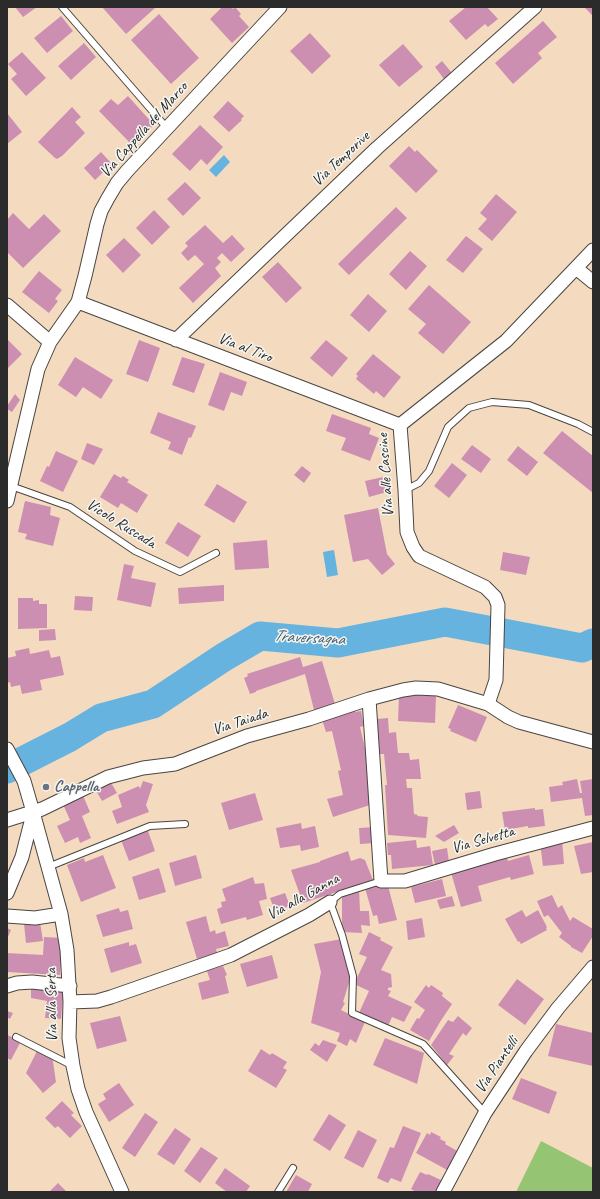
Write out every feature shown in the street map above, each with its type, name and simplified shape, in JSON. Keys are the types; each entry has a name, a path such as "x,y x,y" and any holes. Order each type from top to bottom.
{"street":[{"name":"Via Cappella del Marco","path":"7,501 40,361 50,342 78,302 101,211 117,184 280,7"},
{"name":"Via Temporive","path":"176,340 377,148 535,7"},
{"name":"Via alle Cascine","path":"488,704 496,680 498,605 495,597 485,587 419,556 413,547 407,532 400,425 506,342 593,250"},
{"path":"576,268 593,282"},
{"name":"Via al Tiro","path":"78,302 400,425"},
{"path":"7,305 50,342"},
{"name":"Via Taiada","path":"7,820 42,809 108,777 143,768 175,764 247,736 309,719 369,699 403,690 438,688 488,704 519,722 593,742"},
{"path":"369,699 381,881"},
{"name":"Via alla Serta","path":"7,749 24,782 61,914 67,950 70,986 69,1038 78,1089 86,1112 122,1192"},
{"path":"7,893 22,857 33,812"},
{"name":"Via Selvetta","path":"381,881 405,881 495,854 593,828"},
{"name":"Via alla Ganna","path":"70,1002 98,1001 231,955 309,915 330,902"},
{"path":"7,916 35,918 61,914"},
{"name":"Via Piantelli","path":"443,1192 485,1113 526,1051 558,1008 593,967"},
{"path":"7,986 17,983 32,982 70,986"}],"lane":[{"path":"62,7 167,128"},
{"path":"405,490 419,483 429,471 448,427 470,408 492,402 530,405 578,424 593,432"},
{"name":"Vicolo Ruscada","path":"11,486 70,507 135,550 180,572 216,553"},
{"path":"48,868 150,826 185,824"},
{"name":"Via alla Ganna","path":"330,902 340,894 381,881"},
{"path":"330,902 342,936 353,976 352,1013 423,1044 485,1113"},
{"path":"16,1037 73,1066"},
{"path":"278,1192 294,1168"}],"green space":[{"path":"541,1141 593,1168 593,1192 516,1192"}],"water":[{"path":"224,155 230,162 216,177 209,170"},
{"path":"334,550 338,575 327,577 323,552"}],"building":[{"path":"15,7 37,7 23,17"},
{"path":"102,7 154,7 155,8 126,34"},
{"path":"222,7 231,7 233,9 235,7 241,14 239,16 249,27 232,43 210,19"},
{"path":"466,7 487,7 498,19 488,27 485,24 466,40 449,21"},
{"path":"584,7 593,7 593,16"},
{"path":"159,14 199,58 171,84 131,40"},
{"path":"61,16 73,31 47,53 34,38"},
{"path":"543,21 557,37 538,53 542,58 513,84 495,63"},
{"path":"310,33 331,56 312,74 290,51"},
{"path":"84,43 96,57 71,80 58,66"},
{"path":"403,44 423,67 399,87 379,65"},
{"path":"22,52 46,78 26,96 11,79 17,74 8,64"},
{"path":"442,61 452,73 444,79 435,67"},
{"path":"128,96 154,125 132,145 99,111 111,99 118,105"},
{"path":"228,101 244,116 241,119 242,120 229,132 213,117"},
{"path":"72,107 81,117 75,122 85,133 62,156 57,159 38,142"},
{"path":"7,113 22,132 7,144"},
{"path":"200,125 223,147 207,165 201,159 190,171 172,154"},
{"path":"409,146 415,152 417,150 438,171 416,193 389,166"},
{"path":"101,152 112,164 95,180 84,168"},
{"path":"185,182 201,198 183,216 167,199"},
{"path":"496,194 517,212 492,241 478,229 487,219 480,213"},
{"path":"396,207 407,218 349,275 338,264"},
{"path":"154,210 170,227 152,245 136,228"},
{"path":"13,213 29,229 44,214 61,231 23,268 7,252 7,220"},
{"path":"205,225 223,243 232,235 245,249 231,262 222,253 217,258 221,262 215,268 221,276 193,303 179,288 204,264 195,255 188,261 181,253 188,246 185,243"},
{"path":"466,236 483,249 463,273 446,260"},
{"path":"124,238 141,255 123,273 106,255"},
{"path":"410,251 427,266 406,290 389,274"},
{"path":"278,262 302,288 286,303 262,277"},
{"path":"39,271 62,290 55,299 58,301 49,313 22,292"},
{"path":"429,285 471,322 443,354 418,333 426,324 408,309"},
{"path":"368,294 387,311 369,332 350,315"},
{"path":"7,339 22,354 7,369"},
{"path":"139,340 160,348 148,382 126,374"},
{"path":"326,340 348,358 332,377 310,358"},
{"path":"373,354 401,377 384,398 376,391 374,394 356,379 358,376 356,374"},
{"path":"75,357 113,380 101,399 83,387 76,397 58,385"},
{"path":"182,357 205,364 194,393 172,385"},
{"path":"220,372 247,382 242,396 231,392 224,411 208,405"},
{"path":"15,394 20,400 12,412 7,409 7,406"},
{"path":"158,412 196,426 191,438 189,437 182,455 168,449 171,442 150,433"},
{"path":"332,414 371,428 369,434 379,438 370,461 341,450 346,438 326,431"},
{"path":"562,431 593,456 593,493 543,453"},
{"path":"87,443 103,449 94,465 81,459"},
{"path":"472,445 491,459 481,473 461,459"},
{"path":"518,446 538,462 527,476 507,460"},
{"path":"56,451 78,461 63,492 40,481 47,466 49,467"},
{"path":"452,463 467,475 449,498 434,486"},
{"path":"302,466 311,473 304,483 294,475"},
{"path":"114,474 121,478 123,476 129,480 127,482 148,495 137,513 121,503 118,508 100,497"},
{"path":"383,477 387,492 369,497 365,481"},
{"path":"217,484 247,502 234,523 204,505"},
{"path":"25,501 51,507 50,515 60,518 53,546 25,539 27,534 18,532"},
{"path":"378,508 387,554 395,564 382,575 368,559 353,562 344,515"},
{"path":"178,522 201,536 188,557 165,543"},
{"path":"267,540 269,568 235,570 233,543"},
{"path":"503,552 530,557 526,575 500,570"},
{"path":"124,564 134,566 131,578 156,583 151,607 117,600"},
{"path":"224,585 224,601 179,604 178,588"},
{"path":"75,596 93,597 92,611 74,610"},
{"path":"18,598 33,598 33,601 39,600 39,604 47,604 47,628 18,629"},
{"path":"55,629 56,640 39,641 39,630"},
{"path":"29,648 30,654 49,650 51,658 60,656 64,675 40,680 42,690 22,694 20,685 11,687 10,682 7,683 7,658 16,656 15,651"},
{"path":"300,657 303,667 322,661 335,704 314,710 305,674 250,694 244,678 248,676 247,674"},
{"path":"399,694 436,696 435,723 398,721"},
{"path":"458,705 487,717 476,742 450,731 451,729 448,728"},
{"path":"354,708 355,712 361,711 364,726 360,727 370,769 372,787 368,788 373,804 333,817 327,799 343,795 338,771 341,770 332,731 326,732 321,716"},
{"path":"388,718 389,733 396,732 398,753 409,753 410,760 419,759 421,779 406,779 407,788 412,788 414,814 418,815 417,816 428,817 426,838 388,835 385,785 387,785 384,754 378,754 375,733 378,733 377,719"},
{"path":"109,779 117,793 102,801 94,787"},
{"path":"577,779 580,793 582,793 580,781 593,779 593,815 585,816 582,798 551,802 549,787 563,785 562,782"},
{"path":"143,781 153,784 146,805 149,812 117,824 112,811 122,807 118,795 139,786 140,789"},
{"path":"480,791 482,808 467,810 465,793"},
{"path":"82,793 90,812 82,816 91,838 80,843 78,837 65,843 57,826 70,820 62,802"},
{"path":"255,793 263,820 229,830 221,803"},
{"path":"535,808 535,810 543,809 545,826 528,828 528,826 505,830 502,812"},
{"path":"301,823 302,829 315,826 319,847 301,851 300,845 280,848 276,828"},
{"path":"454,825 459,833 444,842 435,836"},
{"path":"375,827 376,843 360,844 359,828"},
{"path":"148,831 155,851 129,861 121,840"},
{"path":"416,840 417,848 430,846 433,865 392,869 391,855 388,855 387,843"},
{"path":"562,840 564,864 543,866 540,843"},
{"path":"593,842 593,872 581,874 574,846"},
{"path":"447,848 449,862 435,865 432,851"},
{"path":"348,851 351,861 360,858 365,860 373,880 303,903 291,870 320,862"},
{"path":"506,854 508,861 529,855 534,874 511,880 510,877 478,886 482,901 461,907 450,869"},
{"path":"103,855 116,888 81,902 67,865 84,858 85,862"},
{"path":"196,855 202,878 175,886 169,863"},
{"path":"159,868 166,892 139,900 132,877"},
{"path":"253,877 255,884 264,883 267,899 259,901 263,915 247,920 246,917 221,924 217,909 222,907 221,902 226,901 222,889"},
{"path":"442,879 446,896 415,903 411,887"},
{"path":"387,882 397,920 379,924 377,915 373,916 365,888"},
{"path":"359,888 360,911 369,911 370,926 361,925 362,933 342,932 342,894"},
{"path":"285,893 290,906 275,911 270,898"},
{"path":"552,895 558,908 562,905 570,921 573,917 593,929 593,936 582,953 571,947 559,937 562,933 548,915 544,917 537,901"},
{"path":"452,896 455,906 440,909 437,900"},
{"path":"119,908 120,912 128,910 133,929 103,937 96,915"},
{"path":"522,910 526,917 538,910 547,927 547,930 521,944 519,941 518,942 505,919"},
{"path":"206,916 210,932 215,930 216,934 225,931 229,946 216,949 217,953 197,959 186,922"},
{"path":"422,918 425,937 408,940 406,921"},
{"path":"40,922 43,941 26,943 24,924"},
{"path":"7,928 11,930 7,939"},
{"path":"369,932 381,938 380,940 393,947 381,970 391,974 392,987 388,988 388,990 391,991 388,996 412,1007 404,1022 392,1017 388,1026 358,1015 369,991 354,984 367,957 359,954"},
{"path":"44,937 62,938 60,975 7,972 7,953 43,955"},
{"path":"342,939 351,976 343,1002 345,1003 341,1010 365,1022 356,1043 350,1039 347,1046 337,1041 340,1033 311,1023 321,972 314,944"},
{"path":"129,942 129,946 136,944 142,963 111,973 104,949"},
{"path":"272,955 278,978 247,987 240,964"},
{"path":"223,966 227,975 225,976 229,993 202,1000 198,983 210,980 207,971"},
{"path":"517,979 544,999 525,1025 498,1005"},
{"path":"31,983 61,988 63,994 61,1019 45,1018 47,1001 31,998"},
{"path":"426,985 429,988 431,985 443,993 442,996 452,1004 429,1041 410,1030 417,1018 419,1019 425,1010 414,1002"},
{"path":"7,1011 13,1013 10,1019 7,1017"},
{"path":"120,1016 127,1041 97,1049 90,1023"},
{"path":"458,1016 472,1028 466,1036 463,1033 449,1054 454,1056 447,1065 431,1045 448,1020 453,1022"},
{"path":"556,1024 593,1033 593,1066 548,1056"},
{"path":"7,1035 21,1041 11,1060 7,1058"},
{"path":"385,1038 424,1053 417,1084 373,1065"},
{"path":"323,1040 337,1045 327,1062 310,1050 315,1043 319,1046"},
{"path":"38,1049 52,1055 56,1082 43,1093 26,1073"},
{"path":"261,1049 270,1055 272,1053 287,1062 283,1068 287,1070 276,1088 248,1071"},
{"path":"521,1078 557,1092 549,1114 512,1099"},
{"path":"119,1083 134,1105 109,1122 98,1104 106,1099 103,1094"},
{"path":"62,1101 74,1113 71,1115 82,1126 70,1138 58,1126 55,1128 45,1118"},
{"path":"145,1113 158,1122 135,1157 122,1148"},
{"path":"329,1114 346,1125 330,1151 313,1140"},
{"path":"403,1126 421,1133 401,1182 391,1178 388,1183 377,1178 390,1147 394,1148"},
{"path":"175,1128 191,1139 174,1165 157,1154"},
{"path":"358,1130 377,1140 363,1168 344,1158"},
{"path":"431,1132 441,1137 440,1139 446,1142 445,1144 459,1152 449,1171 416,1153 427,1133 430,1135"},
{"path":"201,1147 218,1158 200,1183 184,1171"},
{"path":"225,1168 250,1186 246,1192 227,1192 215,1183"},
{"path":"420,1172 443,1181 437,1192 416,1192 411,1189"},
{"path":"296,1175 312,1184 308,1192 286,1192"},
{"path":"58,1183 67,1192 49,1192"}],"waterway":[{"name":"Traversagna","path":"7,769 70,737 101,718 153,704 224,657 260,636 338,643 445,622 582,648 593,643"}],"place":[{"name":"Cappella","path":"46,787"}]}
